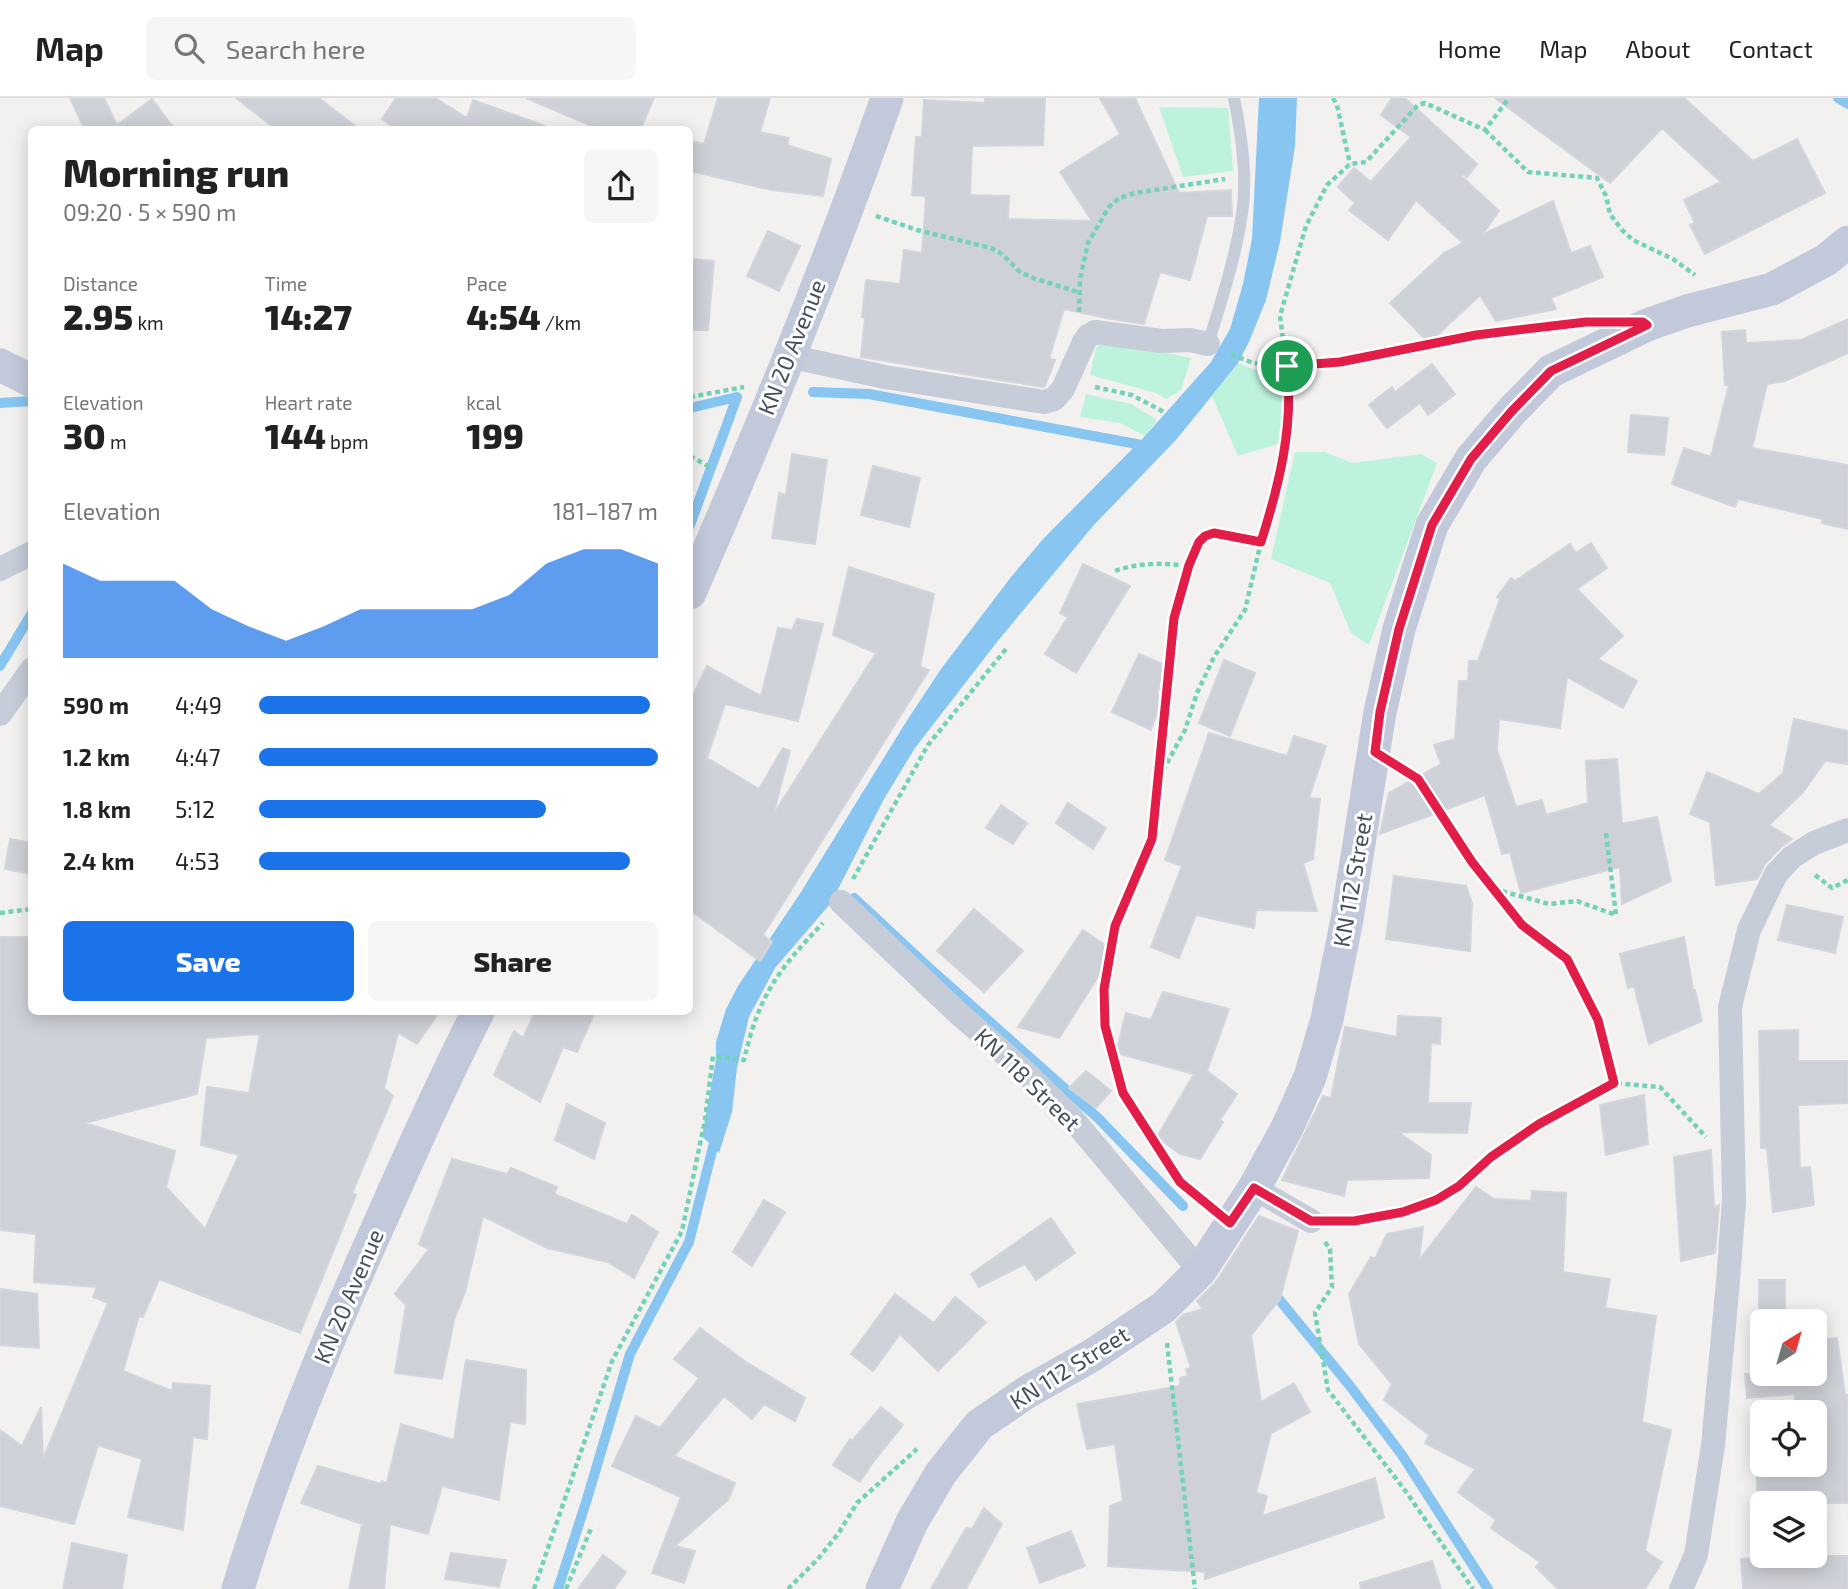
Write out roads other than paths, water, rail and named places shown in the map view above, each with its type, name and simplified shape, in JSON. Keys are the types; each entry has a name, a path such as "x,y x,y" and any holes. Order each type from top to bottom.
{"street":[{"name":"KN 20 Avenue","path":"693,586 849,206 887,98"},
{"name":"KN 112 Street","path":"882,1589 912,1522 941,1473 979,1425 1164,1307 1200,1271 1254,1188 1287,1128 1310,1077 1327,1020 1348,919 1380,712 1399,629 1432,525 1471,459 1551,371 1647,325 1687,311 1772,289 1826,260 1848,242"},
{"path":"782,370 885,377 1044,402 1054,399 1066,382 1088,336 1095,332 1162,341 1190,340 1217,348"},
{"path":"0,365 28,379"},
{"path":"0,569 28,555"},
{"path":"0,714 28,675"},
{"path":"1681,1589 1696,1555 1713,1445 1728,1281 1734,1201 1730,1007 1749,930 1776,874 1814,843 1848,830"},
{"name":"KN 118 Street","path":"841,902 958,1013 1021,1068 1070,1117 1200,1271"},
{"name":"KN 20 Avenue","path":"237,1589 259,1520 338,1317 433,1100 476,1015"},
{"path":"1254,1188 1311,1221"}],"lane":[{"path":"1217,348 1243,206 1244,176 1234,98"}],"water":[{"path":"1259,98 1297,98 1295,146 1280,242 1266,300 1249,342 1238,363 1175,441 1093,526 997,642 915,748 884,799 831,903 775,968 749,1017 737,1068 732,1112 719,1153 702,1136 716,1060 716,1042 726,1009 738,986 801,892 941,669 1044,538 1145,436 1211,362 1230,329 1252,239"}],"waterway":[{"path":"1838,98 1848,104"},
{"path":"813,392 869,394 1147,446"},
{"path":"693,407 737,397"},
{"path":"693,517 737,397"},
{"path":"0,403 28,401"},
{"path":"0,666 28,620"},
{"path":"854,898 1098,1118 1183,1206"},
{"path":"558,1589 630,1354 689,1242 716,1135"},
{"path":"1273,1292 1402,1455 1488,1589"}]}
